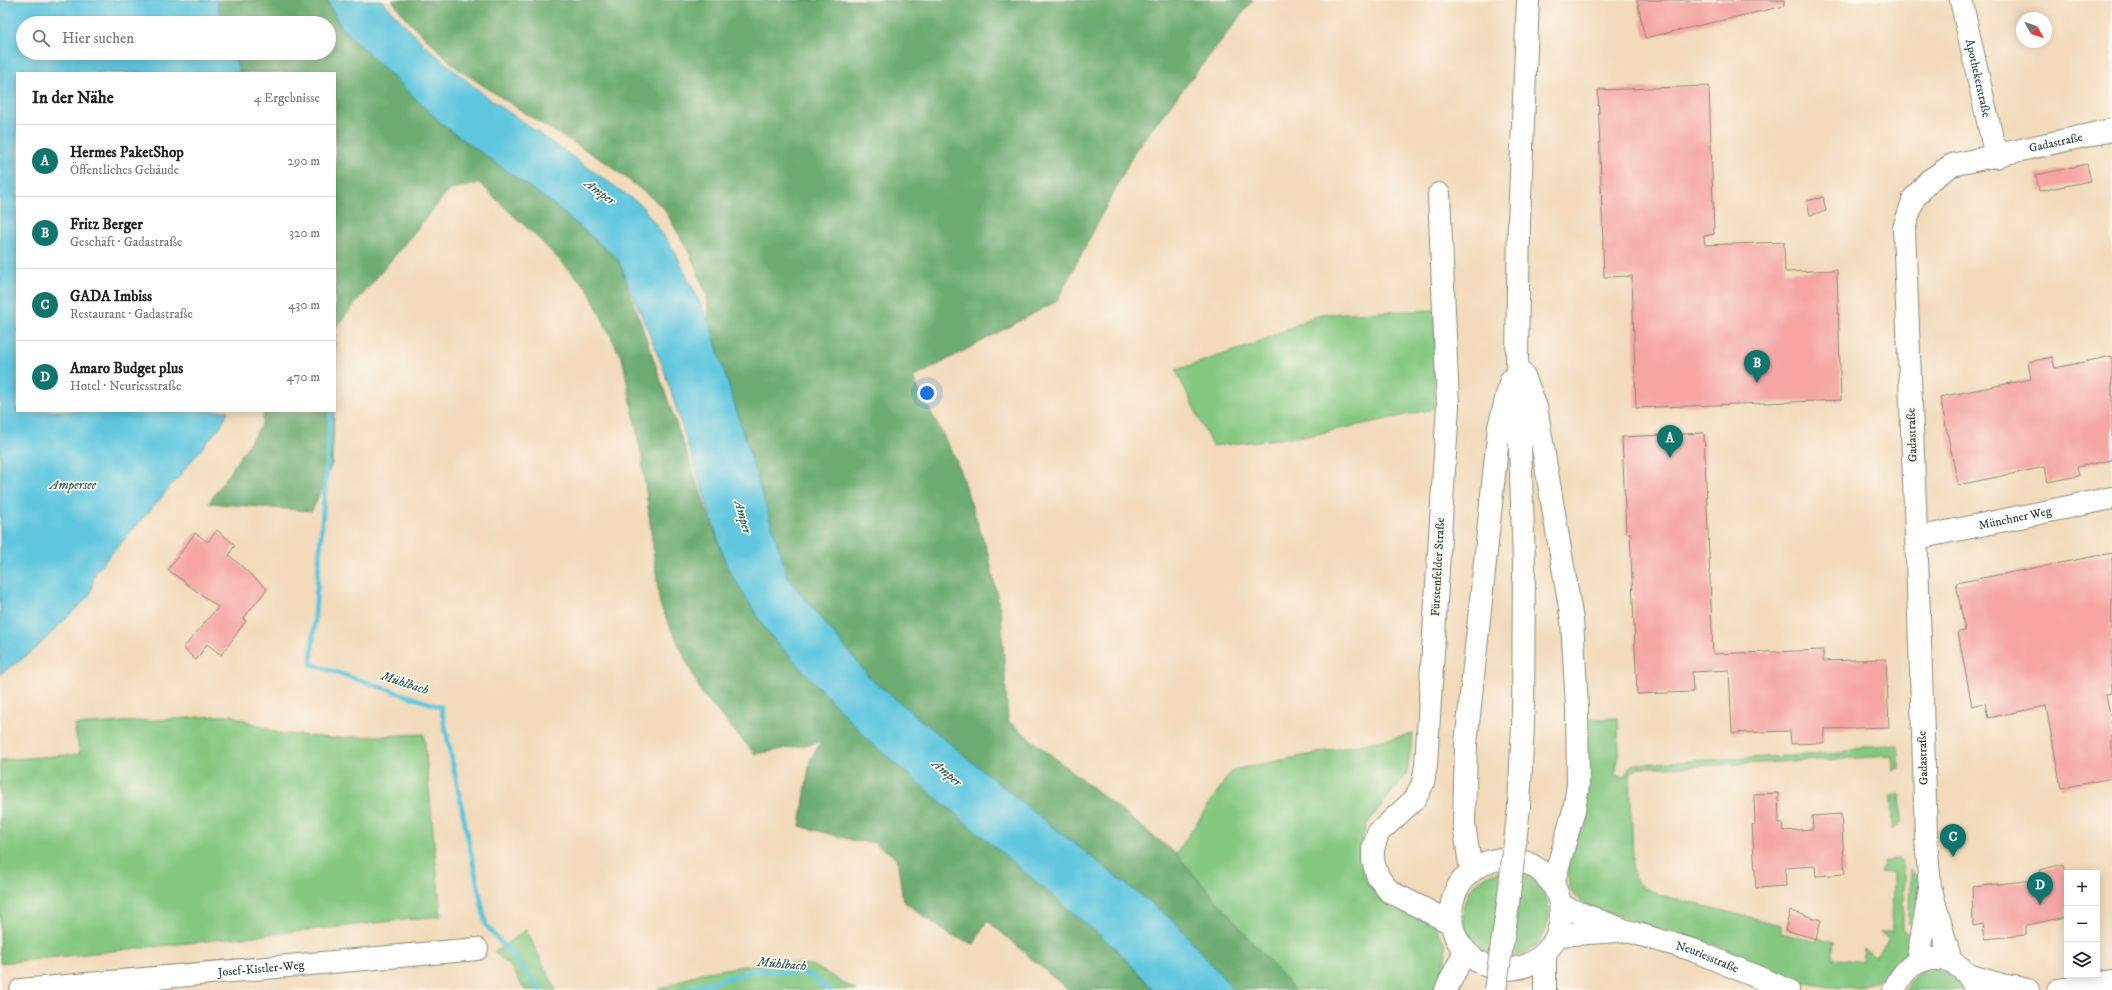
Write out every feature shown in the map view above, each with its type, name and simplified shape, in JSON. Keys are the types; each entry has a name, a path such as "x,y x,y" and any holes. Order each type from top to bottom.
{"main road":[{"path":"1495,990 1507,912 1518,807 1523,725 1524,563 1517,358 1519,222 1528,0"},
{"name":"Apothekerstraße","path":"1961,0 1996,157"},
{"name":"Gadastraße","path":"1917,963 1930,888 1922,733 1917,538 1912,456 1904,228 1914,198 1930,180 1952,165 1996,157 2112,130"},
{"name":"Fürstenfelder Straße","path":"1439,194 1448,405 1426,764 1423,783 1414,798 1378,833 1373,849 1378,877 1389,891 1452,923"},
{"path":"1471,871 1464,824 1466,744 1499,427 1517,358"},
{"path":"1517,358 1536,407 1572,620 1577,707 1578,785 1572,818 1553,884"},
{"name":"Münchner Weg","path":"1917,538 2112,498"},
{"path":"1506,858 1524,861 1540,870 1553,884 1561,906 1562,921 1558,935 1545,954 1531,964 1513,969 1495,969 1479,962 1465,951 1456,938 1452,923 1451,910 1453,898 1460,883 1471,871 1487,862 1506,858"},
{"name":"Gadastraße","path":"1930,888 1965,976"},
{"path":"1412,903 1453,898"},
{"name":"Neuriesstraße","path":"1561,906 1624,930 1693,950 1788,990"},
{"name":"Neuriesstraße","path":"1558,935 1624,930"},
{"name":"Josef-Kistler-Weg","path":"21,990 477,949"},
{"path":"1446,990 1465,951"},
{"path":"1545,954 1545,990"},
{"path":"1894,990 1898,981 1907,970 1917,963 1930,959 1965,976 2028,990"},
{"path":"2058,990 2112,981"}],"green space":[{"path":"216,0 327,0 443,125 550,202 618,259 727,567 767,632 871,743 1112,945 1153,990 1068,990 987,920 974,944 950,935 903,901 897,858 872,842 855,841 800,826 810,760 821,742 755,754 702,694 660,605 642,458 623,361 587,288 539,239 479,183 449,190 336,327 336,72 240,72 235,60 336,60 336,16 222,16"},
{"path":"392,0 1253,0 1136,149 1057,301 913,378 956,460 988,553 1001,614 1008,721 1176,854 1294,990 1234,990 1176,923 1035,813 872,680 788,578 709,322 707,296 691,256 663,207 607,163 537,121 458,69 406,19"},
{"path":"1436,310 1434,409 1307,436 1212,446 1176,370 1252,345 1320,314"},
{"path":"264,412 334,412 332,464 312,511 209,503 262,424"},
{"path":"232,715 278,733 333,738 424,734 441,916 0,963 0,760 80,754 74,725"},
{"path":"1618,718 1619,756 1615,775 1626,777 1629,767 1634,764 1843,753 1863,746 1898,745 1899,768 1893,770 1892,756 1683,767 1638,767 1630,773 1632,867 1636,880 1642,886 1660,895 1781,925 1781,933 1817,942 1819,937 1834,942 1832,958 1862,962 1864,949 1875,957 1889,939 1880,932 1892,932 1893,872 1880,871 1885,862 1898,858 1903,862 1903,929 1915,937 1907,952 1895,967 1888,974 1872,984 1864,986 1841,988 1816,985 1775,971 1710,944 1624,918 1580,901 1572,892 1568,876 1570,860 1580,828 1584,801 1585,719"},
{"path":"1413,734 1407,773 1367,824 1361,842 1359,860 1365,878 1378,896 1394,910 1416,917 1435,926 1445,943 1446,960 1434,990 1292,990 1176,854 1232,770"},
{"path":"1900,794 1902,822 1892,830 1891,795"},
{"path":"1910,869 1917,877 1919,884 1917,928 1913,928 1909,924"},
{"path":"1506,871 1523,874 1537,883 1546,897 1549,914 1546,931 1537,945 1523,954 1506,957 1489,954 1475,945 1466,931 1463,914 1466,897 1475,883 1489,874"},
{"path":"526,930 556,990 525,990 511,967 494,952"},
{"path":"762,963 812,965 856,990 657,990 701,973"},
{"path":"1931,969 1946,972 1954,977 1964,990 1905,990 1915,976"}],"water":[{"name":"Ampersee","path":"0,0 216,0 222,16 16,16 16,60 235,60 240,72 16,72 16,412 228,412 222,424 156,504 95,572 90,595 32,652 0,674"},
{"name":"Amper","path":"327,0 381,0 425,46 483,94 641,205 674,250 709,322 788,578 872,680 1035,813 1176,923 1234,990 1154,990 1116,949 871,743 767,632 727,567 663,367 618,259 553,204 443,125 341,27"}],"building":[{"path":"1637,0 1784,0 1784,6 1645,38"},
{"path":"1709,86 1714,234 1704,236 1705,245 1784,242 1785,272 1837,270 1841,400 1636,408 1632,276 1604,277 1598,90"},
{"path":"2087,164 2091,181 2039,191 2036,175"},
{"path":"1823,197 1826,211 1810,215 1807,201"},
{"path":"2112,356 2112,460 2077,467 2079,476 2048,482 2045,467 1958,485 1940,397 2031,379 2028,362 2052,357 2055,368"},
{"path":"1704,433 1713,654 1823,650 1823,661 1886,659 1889,727 1824,729 1824,743 1791,744 1790,731 1732,733 1729,670 1692,672 1693,692 1637,694 1630,533 1626,533 1622,437"},
{"path":"217,530 235,545 229,555 267,589 243,619 246,621 221,655 207,644 196,660 183,648 218,607 168,570 195,533 208,542"},
{"path":"2112,553 2112,693 2106,694 2112,724 2112,778 2061,788 2046,706 1988,718 1985,703 1972,706 1958,632 1965,631 1956,583"},
{"path":"1778,793 1779,823 1782,823 1783,831 1813,829 1812,816 1841,814 1845,874 1816,876 1815,866 1785,868 1786,886 1756,888 1752,825 1755,824 1754,794"},
{"path":"2064,864 2066,870 2064,870 2064,918 2026,925 2026,935 1985,939 1983,924 1973,926 1972,887 2043,879 2040,870"},
{"path":"1790,911 1821,920 1816,939 1785,930"}],"waterway":[{"name":"Mühlbach","path":"331,412 311,664 441,707 486,925 541,990"},
{"name":"Mühlbach","path":"684,990 758,970 809,975 830,990"}],"place":[{"name":"Fritz Berger","path":"1757,383"},
{"name":"Hermes PaketShop","path":"1670,458"},
{"name":"GADA Imbiss","path":"1953,857"},
{"name":"Amaro Budget plus","path":"2040,905"}]}
